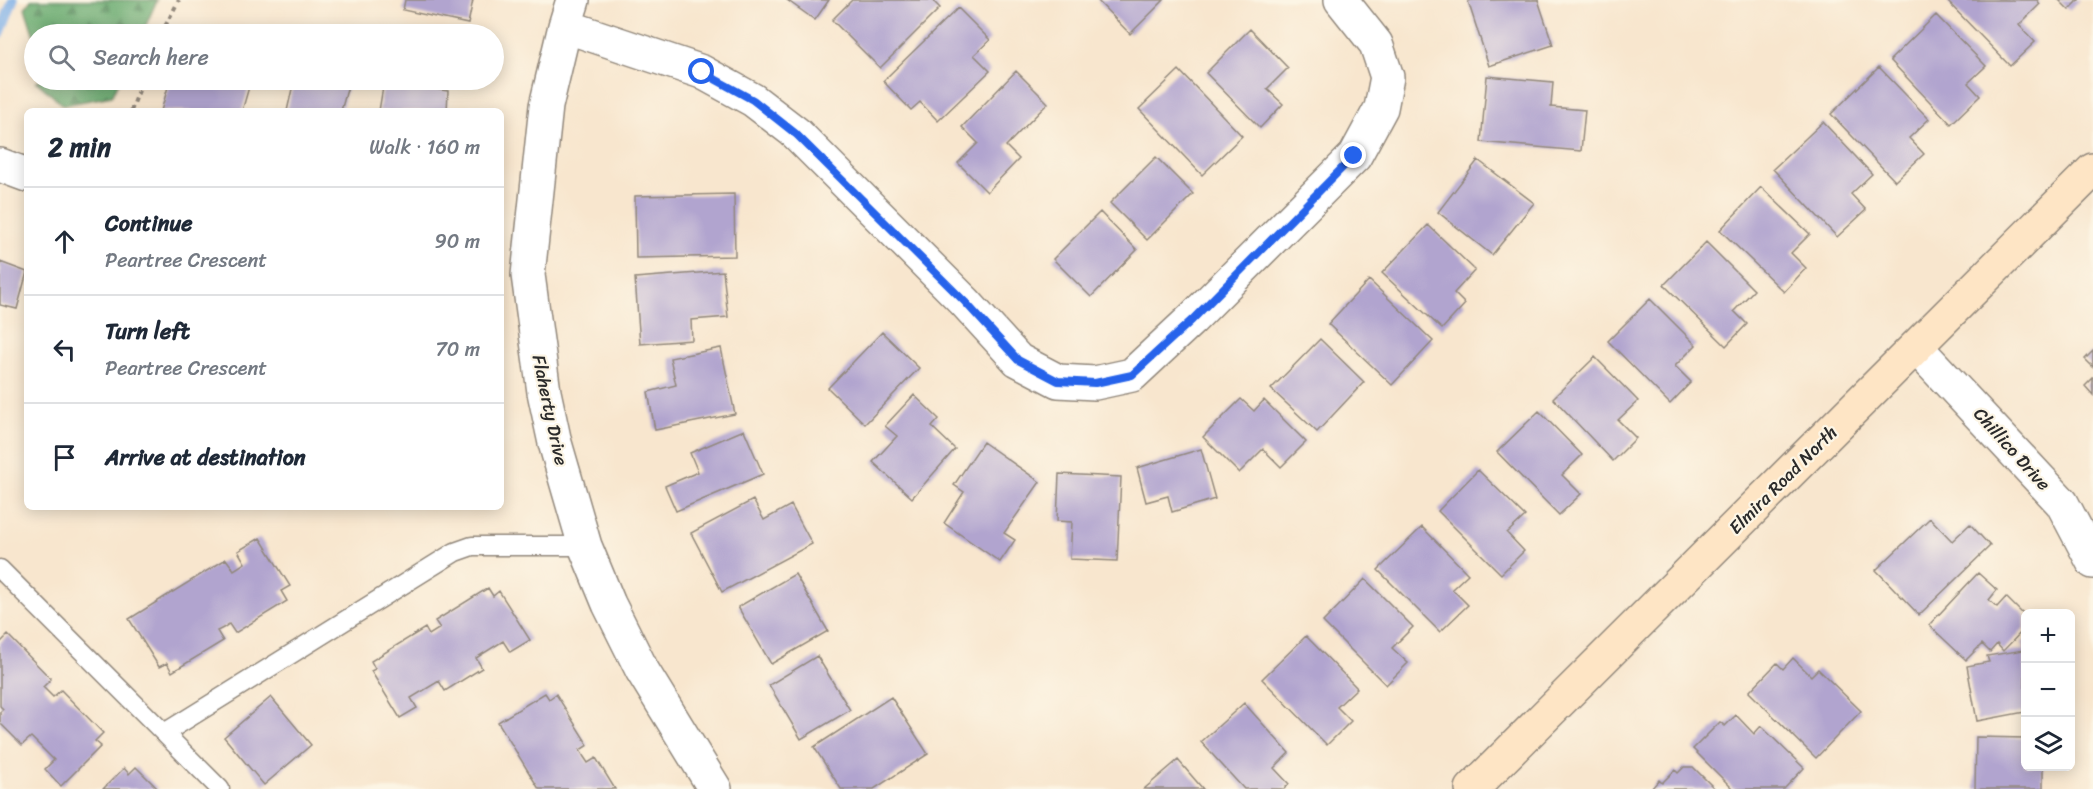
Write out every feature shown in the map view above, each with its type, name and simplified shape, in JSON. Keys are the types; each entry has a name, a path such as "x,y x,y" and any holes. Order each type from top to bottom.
{"main road":[{"name":"Elmira Road North","path":"1472,789 2093,170"}],"street":[{"path":"569,13 702,72 753,100 796,134 965,302 1018,360 1058,381 1095,383 1132,375 1192,320 1354,156 1381,108 1387,76 1376,44 1341,0"},
{"name":"Flaherty Drive","path":"569,13 546,106 514,276 534,335 549,412 585,546 609,604 642,670 715,789"},
{"path":"0,165 24,174"},
{"name":"Chillico Drive","path":"1916,347 2061,503 2093,562"}],"lane":[{"path":"166,732 455,552 472,546 585,546"},
{"path":"0,569 166,732 220,789"}],"path":[{"path":"166,24 179,0"},
{"path":"132,108 139,90"}],"green space":[{"path":"31,0 157,0 146,24 30,24 25,8"},
{"path":"46,90 115,90 112,96 63,105"}],"building":[{"path":"405,0 473,0 468,24 403,10"},
{"path":"787,0 829,0 815,20"},
{"path":"852,0 932,0 940,8 880,68 832,20"},
{"path":"1097,0 1164,0 1130,34"},
{"path":"1538,0 1553,45 1489,66 1468,1"},
{"path":"1950,0 2037,0 2040,4 2019,25 2035,42 2010,66 1948,2"},
{"path":"2059,0 2079,0 2069,10"},
{"path":"958,8 990,40 974,55 990,71 938,121 920,102 911,110 883,81"},
{"path":"1936,15 1986,66 1968,83 1980,96 1951,124 1890,60"},
{"path":"1250,29 1288,68 1267,89 1283,104 1260,128 1206,73"},
{"path":"1879,67 1929,119 1909,138 1924,154 1895,181 1831,114"},
{"path":"1179,70 1242,136 1202,175 1139,109"},
{"path":"1016,71 1048,103 1006,146 1019,159 987,192 958,163 978,143 962,127"},
{"path":"1487,76 1553,82 1551,107 1585,110 1581,151 1481,142"},
{"path":"167,90 248,90 243,108 162,108"},
{"path":"292,90 347,90 342,108 288,108"},
{"path":"382,90 448,91 447,108 380,108"},
{"path":"1823,122 1872,174 1851,194 1866,210 1837,237 1773,169"},
{"path":"1156,157 1193,194 1147,240 1110,203"},
{"path":"1478,160 1534,203 1492,255 1438,212"},
{"path":"1761,187 1810,234 1791,253 1806,268 1784,292 1720,230"},
{"path":"734,194 735,256 636,258 635,196"},
{"path":"1100,212 1137,250 1091,297 1053,259"},
{"path":"1428,225 1475,270 1454,293 1465,304 1442,329 1382,273"},
{"path":"1706,242 1754,290 1734,311 1747,324 1726,346 1664,285"},
{"path":"0,262 24,271 24,283 17,309 0,305"},
{"path":"723,271 728,317 691,320 692,340 640,344 635,278"},
{"path":"1369,280 1433,341 1392,385 1328,324"},
{"path":"1650,299 1696,345 1675,366 1691,382 1670,404 1608,341"},
{"path":"882,332 919,368 865,424 828,388"},
{"path":"1320,339 1364,382 1317,432 1271,389"},
{"path":"721,348 735,414 655,430 648,392 676,385 670,358"},
{"path":"2093,351 2093,367 2085,359"},
{"path":"1595,357 1638,401 1618,420 1636,438 1613,461 1553,398"},
{"path":"2093,378 2093,395 2085,386"},
{"path":"914,395 939,419 932,427 955,449 912,498 873,462 897,436 885,426"},
{"path":"1241,399 1254,411 1264,400 1306,442 1281,467 1263,449 1239,473 1203,437"},
{"path":"1539,411 1582,455 1562,475 1581,494 1559,515 1497,452"},
{"path":"744,430 763,474 676,511 665,486 698,472 690,453"},
{"path":"983,442 1040,482 1004,533 1015,540 1000,562 944,523 964,492 954,485"},
{"path":"1201,449 1215,499 1172,512 1168,496 1146,502 1137,468"},
{"path":"1478,470 1525,516 1507,533 1524,551 1501,574 1438,511"},
{"path":"1059,474 1121,477 1117,561 1070,559 1072,522 1057,521"},
{"path":"753,500 764,520 791,505 812,544 722,592 691,533"},
{"path":"1930,518 1952,541 1970,524 1990,546 1919,615 1876,570"},
{"path":"1422,527 1468,574 1452,589 1468,605 1440,632 1378,570"},
{"path":"260,538 290,586 281,591 287,601 235,633 229,624 217,631 223,641 172,672 167,663 159,667 129,619 226,559 234,570 245,563 238,551"},
{"path":"1978,573 1997,590 1989,600 1997,607 2006,597 2021,612 2021,632 2003,651 1997,644 1990,652 1982,644 1966,660 1929,625"},
{"path":"795,574 828,631 771,664 738,607"},
{"path":"1365,579 1413,627 1392,648 1408,663 1386,685 1323,622"},
{"path":"488,588 493,596 499,591 530,640 510,652 503,641 476,658 482,668 445,691 439,681 411,698 417,708 400,718 371,671 375,669 371,661 425,628 429,635 440,628 435,621"},
{"path":"8,635 51,679 43,687 53,697 61,690 103,733 95,741 101,746 61,786 45,769 54,760 31,737 22,745 0,723 0,712 3,709 0,706 0,643"},
{"path":"1306,636 1357,688 1337,707 1351,721 1327,745 1262,679"},
{"path":"2021,650 2021,713 1977,721 1967,666 1989,662 1987,656"},
{"path":"817,656 850,710 801,739 769,685"},
{"path":"1793,658 1811,676 1818,669 1861,711 1816,758 1749,692 1777,663 1783,669"},
{"path":"545,693 549,699 556,694 588,745 580,750 584,757 588,763 596,758 615,789 539,789 498,722"},
{"path":"271,697 311,745 264,785 224,737"},
{"path":"891,697 928,754 874,789 841,789 814,747"},
{"path":"1244,703 1289,753 1274,768 1289,784 1284,789 1244,789 1201,742"},
{"path":"1736,715 1754,734 1761,726 1804,768 1784,789 1733,789 1693,749 1720,722 1725,726"},
{"path":"1976,737 2021,738 2021,771 2043,771 2043,789 1975,789"},
{"path":"1178,760 1203,789 1144,789"},
{"path":"136,767 158,789 103,789 124,768 129,774"},
{"path":"1684,767 1693,767 1715,789 1651,789 1659,780 1662,783 1675,770 1678,773"}],"waterway":[{"path":"0,34 13,0"}],"route":[{"path":"702,72 753,100 796,134 965,302 1018,360 1058,381 1095,383 1132,375 1192,320 1354,156"}]}
